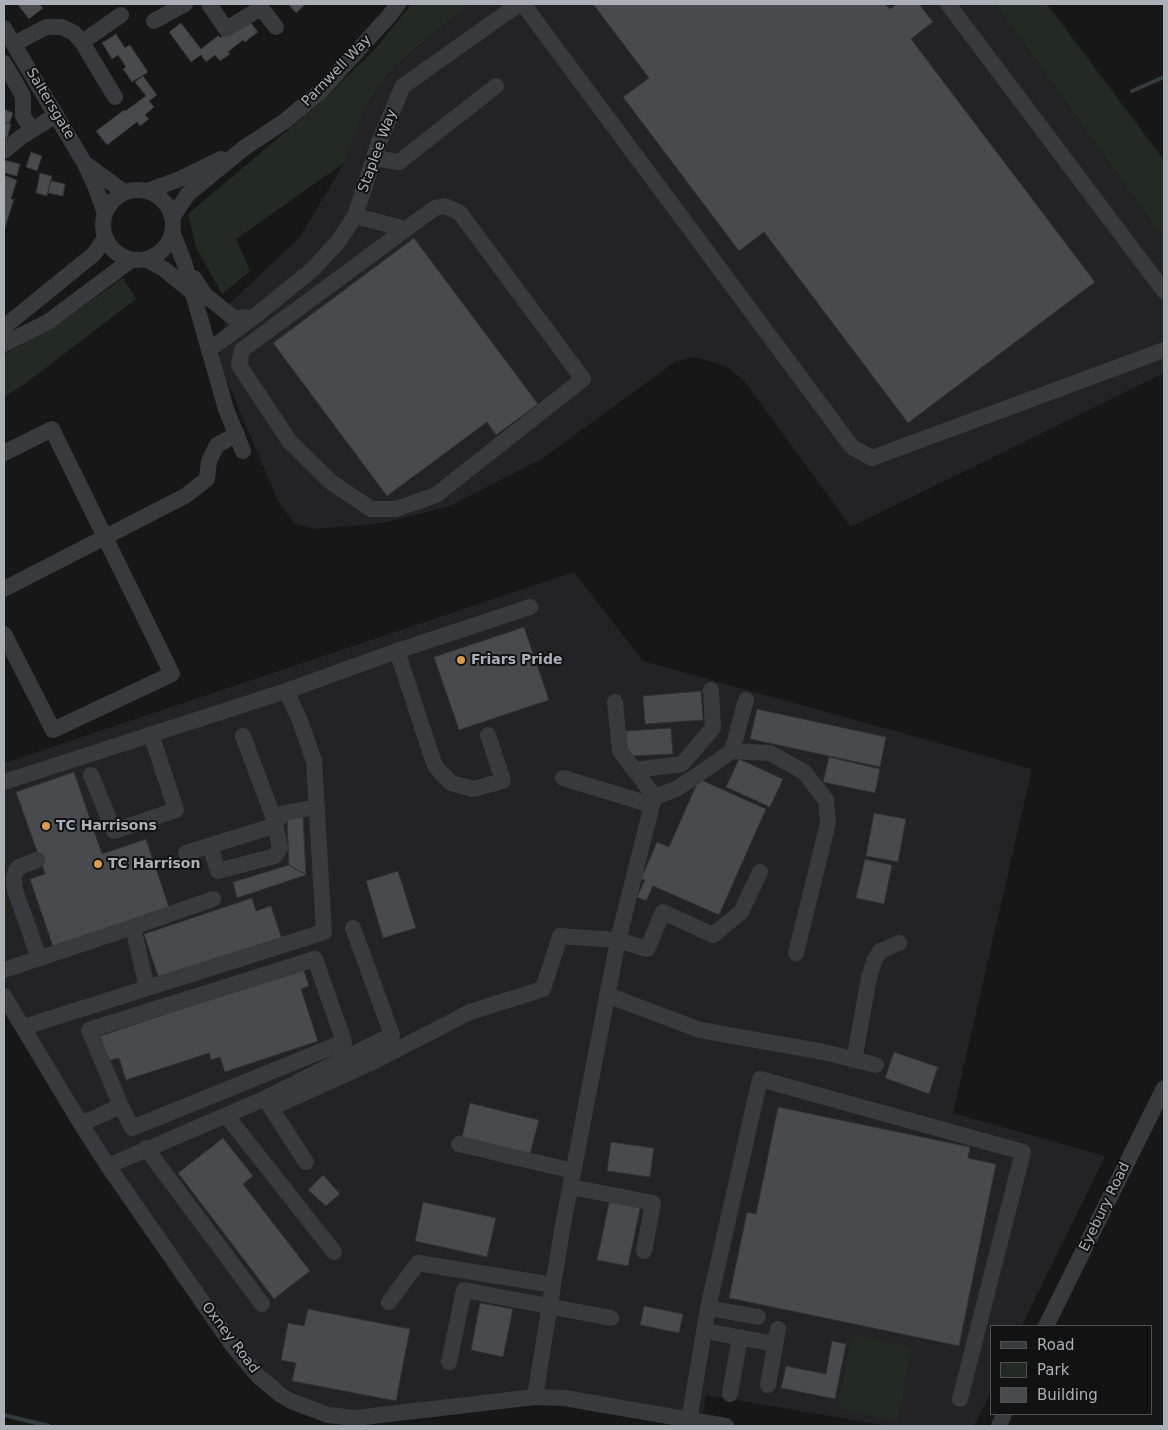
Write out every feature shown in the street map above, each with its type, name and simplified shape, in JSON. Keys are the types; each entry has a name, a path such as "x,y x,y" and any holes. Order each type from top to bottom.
{"street":[{"path":"154,21 185,4"},
{"path":"209,4 226,29 261,8 276,27"},
{"name":"Parnwell Way","path":"147,191 180,179 244,148 285,122 321,91 398,4"},
{"path":"521,4 852,447 872,458 1164,350"},
{"name":"Staplee Way","path":"210,349 254,317 313,269 338,242 355,216 379,142 403,86 521,4"},
{"path":"948,4 1164,292"},
{"path":"82,42 121,15"},
{"path":"14,44 46,27 62,27 74,33 82,42 115,97"},
{"name":"Saltersgate","path":"4,28 85,164 105,212"},
{"path":"4,63 23,96 23,116 32,130"},
{"path":"374,158 399,162 496,86"},
{"path":"4,151 56,115"},
{"name":"Parnwell Way","path":"173,216 188,194 244,148"},
{"name":"Saltersgate","path":"85,164 124,192"},
{"path":"4,344 48,322 139,260 156,256 163,251 173,234 174,225 173,216 167,205 159,196 147,191 124,192 109,204 105,212 103,230 111,248 120,256 139,260 164,269 192,292"},
{"path":"445,206 460,213 583,380 436,494 396,509 371,509 331,482 290,442 239,365 242,350 406,229 434,208 445,206"},
{"path":"355,216 406,229"},
{"path":"173,234 184,262 226,409 243,451"},
{"path":"4,327 94,254 105,238"},
{"path":"184,262 205,295 234,318 254,317"},
{"path":"4,453 52,429 172,674 53,730 4,634"},
{"path":"4,589 185,496 207,479 209,461 217,445 237,434"},
{"path":"4,782 286,691 397,651 530,607"},
{"path":"397,651 434,766 452,783 473,790 503,781 488,735"},
{"path":"635,770 682,764 713,728 711,690"},
{"path":"24,1028 324,932 314,761 299,718 286,691"},
{"path":"732,751 746,700"},
{"path":"536,1397 572,1179 618,940 654,801 635,770 620,751 615,702"},
{"path":"91,775 114,831 176,810 151,734"},
{"path":"210,846 218,871 275,856 280,848 275,822 244,736"},
{"path":"563,778 654,801 676,789 732,751 770,753 804,772 826,800 828,823 796,953"},
{"path":"186,854 270,827 284,813 317,807"},
{"path":"37,860 19,867 16,870 14,879 15,890 38,958"},
{"path":"108,1166 226,1115 268,1103 373,1062 470,1012 543,989 560,936 618,940 647,949 663,912 713,935 741,912 760,872"},
{"path":"4,970 213,899"},
{"path":"133,927 147,988"},
{"path":"268,1103 392,1035 353,928"},
{"path":"854,1060 869,978 874,961 880,951 899,943"},
{"path":"315,959 344,1042 132,1128 121,1106 88,1030 315,959"},
{"path":"608,995 700,1030 824,1052 876,1065"},
{"name":"Oxney Road","path":"4,996 108,1166 233,1346 258,1376 291,1402 328,1415 355,1418 536,1397 564,1398 726,1426"},
{"path":"689,1420 708,1308 760,1079 1023,1152 960,1399"},
{"name":"Eyebury Road","path":"1046,1325 1164,1088"},
{"path":"268,1103 306,1162"},
{"path":"81,1124 121,1106"},
{"path":"226,1115 334,1252"},
{"path":"459,1144 653,1203 644,1252"},
{"path":"146,1148 262,1304"},
{"path":"389,1302 418,1263 553,1285"},
{"path":"449,1362 464,1290 610,1318"},
{"path":"708,1308 758,1317"},
{"path":"704,1331 740,1337 776,1337 768,1385"},
{"path":"730,1394 740,1337"}],"shaded area":[{"path":"469,4 996,4 1164,239 1164,373 851,527 745,382 726,366 694,357 675,362 543,458 450,506 383,523 315,529 294,523 278,501 219,362 227,306 299,238 344,163 365,107 392,68"},
{"path":"574,572 643,661 1032,769 953,1113 1105,1156 1022,1325 990,1325 990,1393 974,1426 889,1426 706,1395 703,1413 536,1393 350,1412 305,1400 259,1370 119,1171 4,983 4,763"}],"green space":[{"path":"411,4 469,4 392,68 365,107 344,163 236,239 250,271 222,294 196,247 188,214 320,103 376,48"},
{"path":"996,4 1047,4 1164,160 1164,239"},
{"path":"123,278 136,299 22,386 4,397 4,354 50,330"},
{"path":"852,1335 911,1347 898,1420 838,1409"}],"building":[{"path":"39,4 43,8 29,19 18,5"},
{"path":"288,4 306,4 296,13"},
{"path":"593,4 885,4 890,9 897,4 919,4 933,22 911,39 1095,282 908,423 764,232 739,251 623,97 649,78"},
{"path":"247,18 258,32 245,42 243,40 228,52 230,54 220,61 215,55 206,62 201,55 191,62 169,32 181,23 201,49 219,35 220,38"},
{"path":"116,34 125,48 130,45 148,72 132,82 123,69 126,67 118,55 112,59 102,43"},
{"path":"143,76 157,95 149,101 154,107 145,115 149,119 140,126 137,122 107,145 96,131 146,96 135,82"},
{"path":"4,109 13,113 9,124 4,122"},
{"path":"4,122 11,124 7,139 4,138"},
{"path":"31,152 42,156 37,171 26,167"},
{"path":"4,160 20,164 17,176 4,173"},
{"path":"40,173 52,176 47,196 36,193"},
{"path":"4,175 17,180 11,199 14,199 5,228 4,228"},
{"path":"51,181 65,184 63,196 48,193"},
{"path":"414,238 538,404 496,435 487,422 387,496 273,343"},
{"path":"524,627 549,700 459,730 434,657"},
{"path":"701,691 703,720 645,724 643,696"},
{"path":"757,709 886,737 880,767 750,739"},
{"path":"671,728 673,754 628,756 626,731"},
{"path":"829,757 880,769 875,793 823,782"},
{"path":"739,759 783,779 770,807 726,787"},
{"name":"TC Harrison","path":"74,772 102,854 146,839 169,907 53,947 30,879 45,874 16,792"},
{"path":"699,779 766,809 719,915 653,886 646,901 637,897 645,880 641,879 657,842 669,847"},
{"path":"874,813 906,819 898,862 866,856"},
{"path":"303,817 306,875 289,865 287,818"},
{"path":"865,859 892,865 884,904 856,898"},
{"path":"289,865 306,875 237,898 233,882"},
{"path":"398,871 416,928 383,938 366,881"},
{"path":"252,898 256,911 271,906 282,939 159,979 144,934"},
{"path":"303,968 309,986 301,989 318,1041 225,1072 220,1057 211,1060 209,1053 126,1080 119,1058 108,1061 100,1036"},
{"path":"894,1052 938,1067 929,1094 885,1078"},
{"path":"470,1103 539,1120 530,1154 462,1137"},
{"path":"778,1107 970,1147 968,1158 996,1164 959,1346 729,1298 747,1212 756,1214"},
{"path":"223,1138 253,1176 243,1184 310,1271 274,1299 178,1173"},
{"path":"611,1142 654,1148 650,1177 607,1171"},
{"path":"323,1175 340,1194 326,1206 308,1190"},
{"path":"610,1198 641,1204 628,1266 597,1260"},
{"path":"423,1202 496,1218 487,1257 415,1241"},
{"path":"480,1303 513,1309 503,1357 471,1350"},
{"path":"644,1306 683,1314 679,1333 640,1325"},
{"path":"308,1309 410,1329 396,1401 292,1381 296,1363 281,1360 288,1323 304,1326"},
{"path":"832,1341 846,1344 835,1399 781,1388 786,1366 826,1374"}],"waterway":[{"path":"1132,91 1164,77"},
{"path":"4,1415 49,1426"}],"place":[{"name":"Friars Pride","path":"461,660"},
{"name":"TC Harrisons","path":"46,826"},
{"name":"TC Harrison","path":"98,864"}]}
